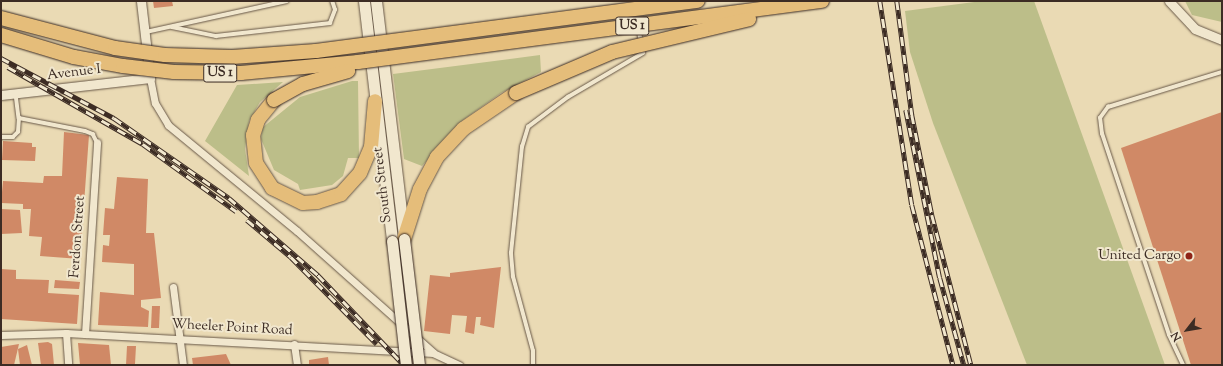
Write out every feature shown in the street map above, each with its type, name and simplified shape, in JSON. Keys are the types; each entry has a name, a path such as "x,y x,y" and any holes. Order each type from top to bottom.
{"highway":[{"path":"1,18 114,48 176,56 232,57 316,51 698,1"},
{"name":"US 1","path":"1,35 91,61 190,73 286,70 822,1"},
{"path":"398,240 420,189 437,158 463,129 516,93 571,67 626,48 830,1"},
{"path":"376,101 371,147 360,173 341,194 303,203 272,188 256,163 254,135 258,120 274,100 325,76 442,51"}],"main road":[{"name":"South Street","path":"364,1 376,101 419,365"},
{"name":"South Street","path":"376,1 398,240 406,365"}],"street":[{"path":"141,1 150,78 155,103 168,125 297,231 433,353"},
{"path":"1169,1 1195,29 1222,40"},
{"name":"Avenue I","path":"1,95 150,78"},
{"name":"Ferdon Street","path":"85,334 97,142"},
{"path":"173,287 183,365"},
{"path":"66,333 68,365"},
{"name":"Wheeler Point Road","path":"1,335 66,333 180,340 294,344 433,353 459,365"},
{"path":"294,344 297,365"}],"lane":[{"path":"145,32 287,1"},
{"path":"533,365 533,351 520,302 511,253 522,147 528,127 568,98 643,53 634,1"},
{"path":"172,27 216,36 330,23 335,15 333,2"},
{"path":"1183,365 1169,335 1102,134 1100,118 1108,107 1222,72"},
{"path":"1,137 13,137 18,132 19,118 16,94"},
{"path":"19,118 85,131 93,134 97,142"}],"green space":[{"path":"982,1 1034,1 1165,365 1027,365 933,123 910,52 905,11"},
{"path":"1185,1 1222,1 1222,22 1192,15"},
{"path":"540,55 541,72 501,93 463,120 422,166 404,159 393,74"},
{"path":"352,81 358,81 359,158 348,158 343,176 332,185 300,190 298,184 274,170 261,139 262,128 300,97"},
{"path":"283,82 260,102 249,121 245,149 249,176 205,141 237,85"}],"building":[{"path":"153,1 172,1 173,6 154,8"},
{"name":"United Cargo","path":"1222,112 1222,365 1191,365 1121,148"},
{"path":"64,132 89,135 80,259 40,256 42,237 29,236 31,209 23,209 23,204 1,203 3,181 43,183 44,176 62,176"},
{"path":"3,141 32,143 32,147 36,147 35,161 2,160"},
{"path":"117,177 148,179 146,233 154,233 161,298 141,300 141,307 149,311 148,327 98,325 100,292 134,295 134,264 102,262 103,245 109,246 110,235 103,235 105,208 114,209"},
{"path":"1,209 20,210 22,233 1,234"},
{"path":"501,267 494,328 480,325 481,317 476,317 474,334 465,332 467,316 452,315 450,334 424,331 430,275 450,277 450,273"},
{"path":"1,269 16,270 16,279 49,280 48,293 79,295 77,324 1,319"},
{"path":"55,280 80,282 79,289 54,288"},
{"path":"152,306 160,306 159,328 151,328"},
{"path":"48,342 52,344 54,365 41,365 38,343"},
{"path":"78,343 109,345 111,365 80,365"},
{"path":"19,344 14,365 1,364 1,347"},
{"path":"27,345 32,365 20,365 18,349"},
{"path":"127,346 136,346 135,364 138,365 126,365"},
{"path":"226,354 231,365 193,365 192,358"},
{"path":"328,357 329,365 309,365 309,360"}],"railway":[{"path":"880,1 912,205 953,365"},
{"path":"897,1 912,115 932,215 971,365"},
{"path":"1,58 114,118 229,198 318,275 404,365"},
{"path":"8,67 143,144 236,211"},
{"path":"906,110 940,278 964,365"},
{"path":"247,220 291,257 377,344"}],"place":[{"name":"United Cargo","path":"1189,256"}]}
